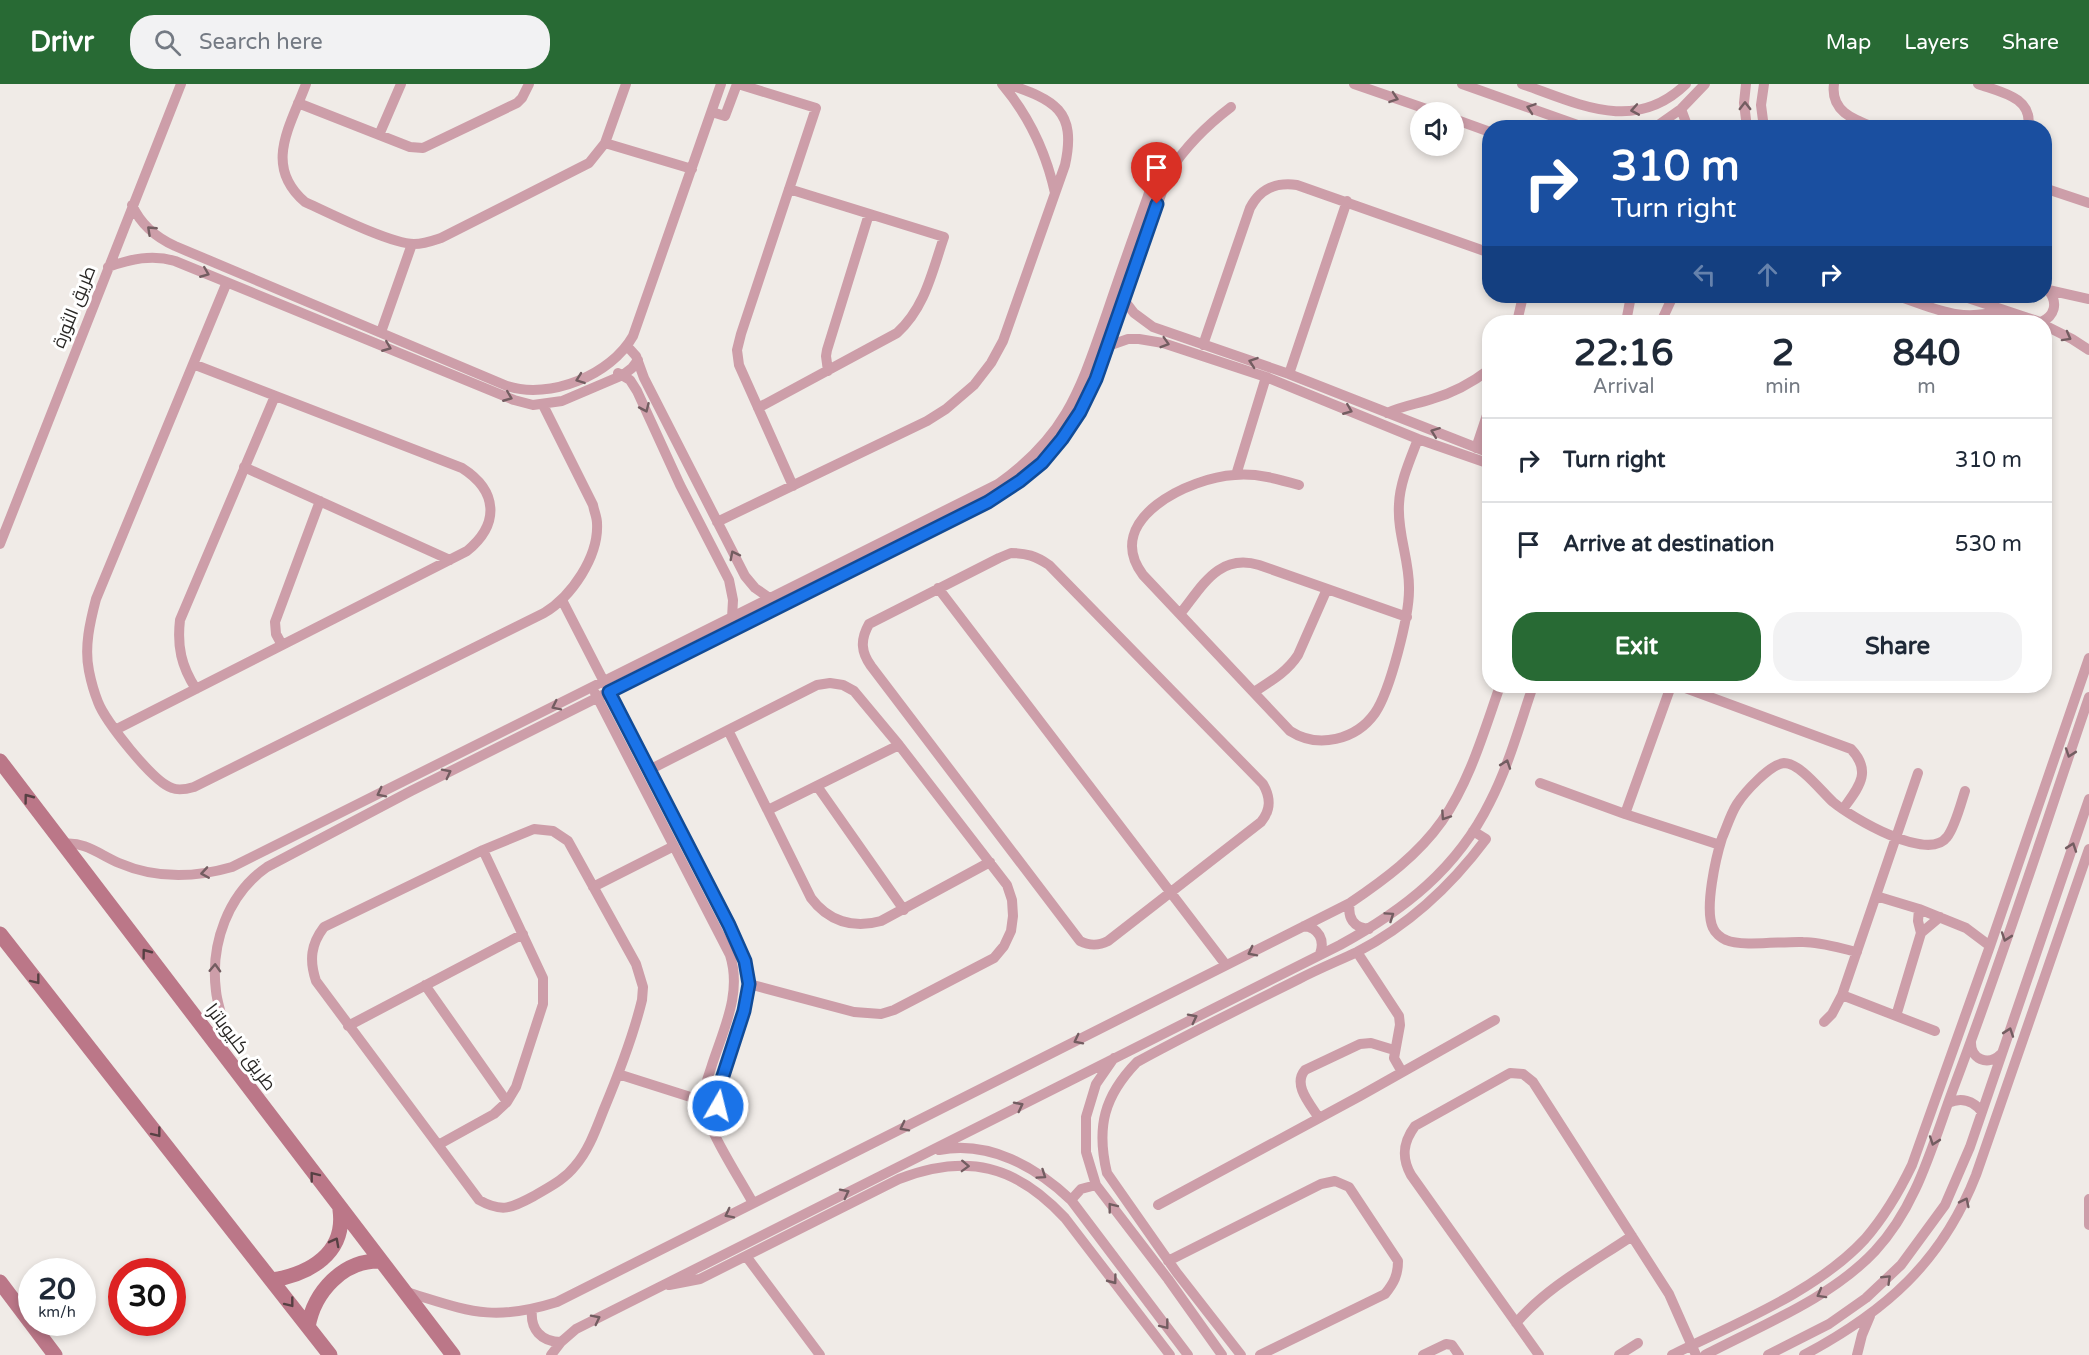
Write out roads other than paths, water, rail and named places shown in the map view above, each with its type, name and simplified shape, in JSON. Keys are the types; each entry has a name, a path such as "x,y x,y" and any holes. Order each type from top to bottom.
{"main road":[{"name":"طريق كليوباترا","path":"0,760 453,1355"},
{"path":"0,934 330,1355"},
{"path":"272,1280 304,1271 328,1254 341,1228 340,1208"},
{"path":"308,1327 314,1305 327,1286 352,1267 370,1261 380,1261"},
{"path":"0,1282 55,1355"}],"street":[{"name":"طريق الثورة","path":"0,544 181,84"},
{"path":"306,84 283,145 281,160 287,182 294,193 305,202 392,239 412,244 427,243 441,238 589,163 605,143 626,84"},
{"path":"380,135 401,84"},
{"path":"298,103 410,147 423,148 516,103 522,98 529,84"},
{"path":"132,205 141,221 154,234 180,249 291,295 335,320 456,370 515,388 539,391 554,388 592,374 610,364 627,346 642,316 722,84"},
{"path":"712,111 725,116 737,84 816,108 741,334 738,350 739,365 793,486"},
{"path":"1002,84 1020,107 1036,135 1055,194"},
{"path":"717,522 927,421 955,403 974,386 992,363 1003,341 1069,148 1064,118 1055,106 1043,96 1008,84"},
{"path":"1354,84 1410,103"},
{"path":"1522,84 1597,110 1617,112 1636,111 1656,105 1671,97 1686,84"},
{"path":"1665,120 1681,109 1705,84"},
{"path":"1745,120 1746,84"},
{"path":"1763,120 1761,105 1764,84"},
{"path":"1834,84 1834,98 1839,107 1845,115 1857,120"},
{"path":"1978,84 2020,100 2028,113 2028,120"},
{"path":"1468,85 1564,120"},
{"path":"606,687 988,502 1014,486 1042,463 1072,426 1088,398 1169,172 1196,137 1231,107"},
{"path":"1681,109 1685,120"},
{"path":"1464,123 1482,129"},
{"path":"605,143 692,169"},
{"path":"215,1044 221,1037 223,1028 215,980 218,942 233,904 257,874 732,618 982,494 1013,474 1040,449 1071,407 1085,376 1156,167 1169,172"},
{"path":"1203,345 1250,208 1260,193 1275,185 1285,183 1297,185 1482,250"},
{"path":"758,408 897,333 908,324 928,285 944,237 789,189"},
{"path":"2052,190 2088,201"},
{"path":"1289,374 1347,201"},
{"path":"828,370 827,350 869,214"},
{"path":"381,332 412,244"},
{"path":"176,261 180,249"},
{"path":"108,267 145,257 176,261 286,306 381,332 523,403 543,405 562,401 622,375 638,360"},
{"path":"227,282 96,599 87,633 88,669 98,703 115,730 159,780 172,789 187,789 544,614 562,600 580,577 591,553 596,537 597,522 593,505 543,405"},
{"path":"2052,291 2089,299"},
{"path":"286,306 291,295"},
{"path":"2051,315 2054,309 2052,295"},
{"path":"1124,300 1146,323 1289,374 1482,450"},
{"path":"1918,303 1952,315"},
{"path":"1982,303 2018,315"},
{"path":"1985,315 2002,310"},
{"path":"2052,329 2089,350"},
{"path":"1108,346 1128,339 1151,340 1266,377 1418,439 1482,461"},
{"path":"627,346 638,360 644,378 744,576 755,588 771,598"},
{"path":"115,730 467,551 480,540 489,525 491,508 487,492 477,478 462,468 193,364"},
{"path":"610,364 614,371 630,380 637,391 680,484 729,580 733,600 732,618"},
{"path":"1387,413 1402,406 1445,395 1482,374"},
{"path":"1236,475 1266,377"},
{"path":"196,689 180,657 178,638 180,620 275,396"},
{"path":"1476,448 1482,430"},
{"path":"1299,485 1261,476 1236,475 1204,480 1179,490 1148,513 1136,530 1132,544 1136,564 1143,575 1290,731 1302,738 1324,741 1350,734 1364,724 1379,705 1407,617 1409,578 1400,531 1399,503 1403,479 1418,439"},
{"path":"244,467 450,560"},
{"path":"282,645 275,628 277,616 320,501"},
{"path":"1025,553 1038,557 1048,565 1263,784 1267,791 1268,809 1261,822 1171,892 1108,941 1094,945 1080,941 864,657 861,646 863,634 869,624 1011,554 1025,553"},
{"path":"1180,614 1216,571 1238,563 1259,565 1407,617"},
{"path":"938,588 1226,965"},
{"path":"1254,692 1293,663 1327,589"},
{"path":"562,600 729,925 745,961 749,984 744,1011 718,1095 718,1106 725,1124"},
{"path":"1672,1355 1693,1350 1819,1278 1857,1246 1883,1217 1899,1192 1912,1165 1983,966 2089,658"},
{"path":"649,770 817,685 830,683 843,685 854,691 990,862 1006,885 1012,900 1012,924 1004,946 994,958 894,1011 881,1014 854,1012 749,984"},
{"path":"595,693 733,964 735,983 733,1001 705,1086 703,1101 710,1125 753,1203"},
{"path":"63,844 79,844 131,868 165,875 203,874 246,861 595,693"},
{"path":"403,1290 453,1308 478,1313 532,1310 557,1302 1350,903 1413,855 1442,821 1468,775 1497,693"},
{"path":"551,1355 561,1342 576,1329 1320,954 1394,914 1447,866 1473,831 1498,785 1531,693"},
{"path":"1625,814 1668,693"},
{"path":"1699,693 1851,749 1858,756 1862,766 1862,777 1843,809"},
{"path":"1705,1355 1827,1291 1853,1272 1875,1251 1895,1226 1911,1200 1924,1171 1971,1041 2089,698"},
{"path":"728,730 811,898 822,911 844,923 863,925 881,921 990,862"},
{"path":"768,810 898,745"},
{"path":"1857,952 1815,943 1734,942 1718,934 1713,927 1710,914 1713,870 1720,844 1737,804 1769,771 1785,763 1796,766 1843,809 1864,822 1927,846 1941,842 1950,832 1965,790"},
{"path":"1824,1022 1832,1014 1842,995 1918,774"},
{"path":"1540,783 1625,814 1720,844"},
{"path":"817,786 904,910"},
{"path":"1768,1355 1829,1324 1866,1298 1901,1265 1946,1205 1982,1112 2089,799"},
{"path":"534,829 553,831 568,842 593,887 636,964 643,987 639,1012 618,1074 588,1147 575,1166 558,1183 513,1207 495,1207 478,1200 316,981 312,968 313,945 324,927 483,850 534,829"},
{"path":"1222,1355 1172,1276 1168,1261 1107,1173 1102,1153 1101,1133 1112,1094 1137,1062 1316,970 1357,952 1398,927 1450,883 1486,839 1473,831"},
{"path":"593,887 674,846"},
{"path":"1804,1355 1870,1316 1915,1275 1946,1236 1968,1196 1976,1175 2086,865 2089,849"},
{"path":"438,1145 494,1114 507,1102 516,1087 543,1004 543,978 483,850"},
{"path":"246,861 246,870 251,874 257,874"},
{"path":"1876,896 1919,909 1966,928 1990,946"},
{"path":"1350,903 1348,909 1352,921 1357,926 1369,929"},
{"path":"1896,1016 1921,933 1918,921 1919,909"},
{"path":"1921,933 1940,917"},
{"path":"1304,926 1311,927 1320,935 1322,948 1320,954"},
{"path":"348,1026 523,934"},
{"path":"1357,952 1399,1016 1400,1025 1394,1050 1395,1061 1402,1072"},
{"path":"2035,957 2051,962"},
{"path":"733,964 745,961"},
{"path":"1983,966 1995,970"},
{"path":"424,985 507,1102"},
{"path":"1842,995 1935,1031"},
{"path":"1223,1003 1229,1014"},
{"path":"1158,1205 1495,1020"},
{"path":"1971,1041 1972,1051 1978,1059 1988,1062 2001,1054"},
{"path":"1319,1118 1300,1087 1300,1078 1305,1070 1360,1044 1371,1043 1394,1050"},
{"path":"1116,1057 1096,1084 1086,1117 1086,1152 1096,1185 1241,1355"},
{"path":"1539,1355 1406,1165 1405,1144 1415,1126 1510,1072 1523,1074 1533,1082 1669,1294 1693,1350"},
{"path":"618,1074 703,1101"},
{"path":"1948,1103 1960,1099 1967,1100 1982,1112"},
{"path":"927,1152 952,1147 979,1149 1005,1156 1044,1177 1071,1200 1188,1355"},
{"path":"660,1286 700,1279 899,1179 924,1169 950,1165 976,1166 1002,1172 1026,1183 1047,1198 1065,1218 1170,1355"},
{"path":"1168,1261 1321,1184 1335,1181 1349,1187 1398,1261 1398,1273 1393,1284 1385,1293 1260,1355"},
{"path":"1071,1200 1081,1189 1096,1185"},
{"path":"2089,1199 2089,1225"},
{"path":"825,1203 831,1213"},
{"path":"1931,1227 1946,1236"},
{"path":"1516,1323 1539,1299 1555,1287 1632,1236"},
{"path":"746,1256 820,1355"},
{"path":"1138,1312 1150,1306"},
{"path":"532,1310 531,1318 537,1334 544,1339 561,1342"},
{"path":"1857,1355 1870,1316"},
{"path":"1619,1355 1638,1343"},
{"path":"1423,1355 1446,1344 1452,1346 1459,1355"}]}
